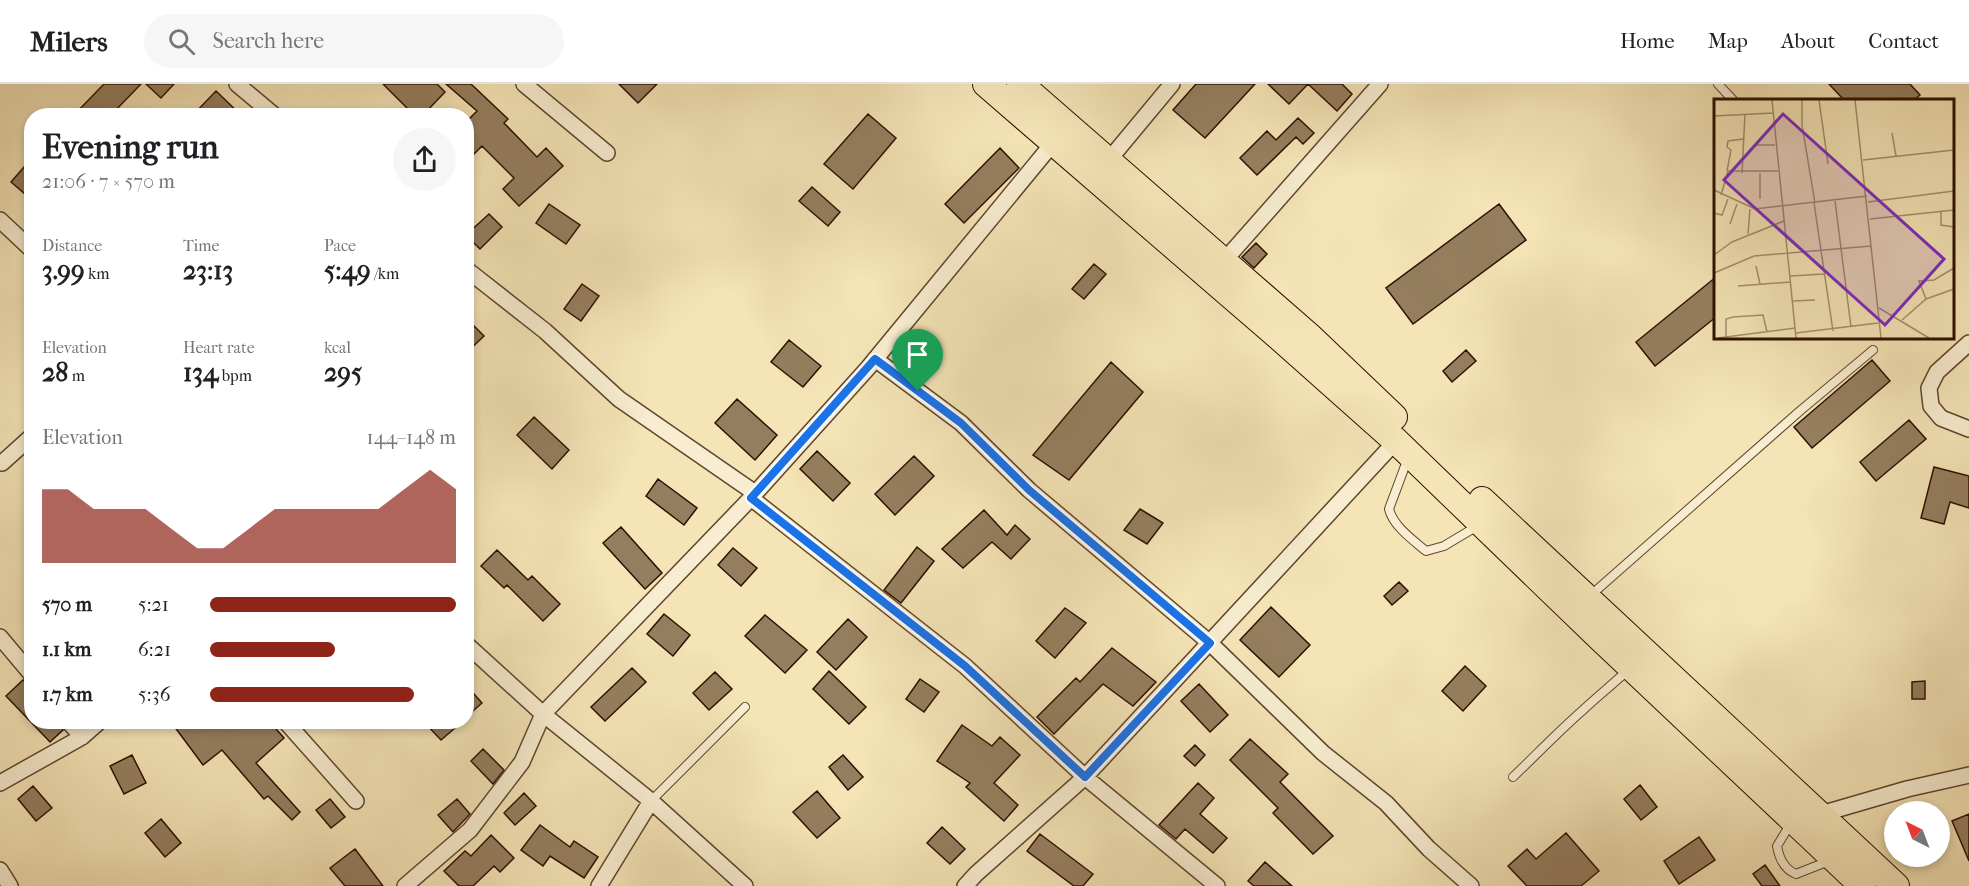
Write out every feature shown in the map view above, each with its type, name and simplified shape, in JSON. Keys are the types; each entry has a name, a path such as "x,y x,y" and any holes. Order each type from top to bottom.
{"highway":[{"path":"986,84 1060,134 1108,162 1308,335 1896,886"},
{"path":"1020,84 1060,134 1280,338 1403,448 1863,886"}],"street":[{"path":"237,84 266,108"},
{"path":"524,84 607,153"},
{"path":"1108,162 1172,84"},
{"path":"1224,261 1380,84"},
{"path":"405,886 470,830 522,762 543,714 753,496 875,359 1060,134"},
{"path":"0,220 24,242"},
{"path":"474,274 545,331 619,399 753,496 965,666 1085,777 1217,886"},
{"path":"1969,343 1937,372 1929,388 1931,406 1941,418 1969,429"},
{"path":"875,359 961,423 1029,490 1210,643 1323,753 1386,803 1429,849 1471,886"},
{"path":"2,463 24,443"},
{"path":"965,886 1085,777 1210,643 1403,448"},
{"path":"0,637 24,666"},
{"path":"474,651 543,714 651,801 745,886"},
{"path":"75,729 82,737"},
{"path":"0,783 82,737 91,729"},
{"path":"292,729 356,801"},
{"path":"1821,814 1907,789 1969,775"},
{"path":"599,886 651,801"},
{"path":"0,870 10,886"}],"lane":[{"path":"1718,84 1732,99"},
{"path":"1587,598 1801,410 1873,350"},
{"path":"1403,448 1389,509 1391,517 1406,534 1426,551 1444,546 1482,524"},
{"path":"1513,777 1565,726 1631,667"},
{"path":"651,801 746,707"},
{"path":"1793,820 1777,846 1779,856 1788,871 1796,874 1835,859"}],"building":[{"path":"104,84 141,84 118,108 81,108"},
{"path":"146,84 174,84 161,98"},
{"path":"383,84 437,84 445,92 430,108 407,108"},
{"path":"446,84 471,84 508,119 504,123 537,157 546,148 563,166 519,206 503,189 514,178 482,146 474,154 474,114 477,111"},
{"path":"619,84 657,84 638,103"},
{"path":"1196,84 1255,84 1205,138 1173,110"},
{"path":"1268,84 1308,84 1289,104"},
{"path":"1308,84 1342,84 1352,94 1337,111"},
{"path":"1829,84 1910,84 1920,95 1915,99 1843,99"},
{"path":"216,91 234,108 200,108"},
{"path":"868,114 896,138 853,189 824,164"},
{"path":"1298,118 1314,133 1303,144 1296,137 1257,175 1240,158 1267,131 1276,140"},
{"path":"1000,148 1019,168 964,223 945,204"},
{"path":"24,167 24,193 11,182"},
{"path":"812,187 840,212 828,226 799,201"},
{"path":"549,204 580,225 566,244 536,223"},
{"path":"1499,204 1526,240 1413,324 1386,288"},
{"path":"489,214 502,227 480,249 474,243 474,228"},
{"path":"1256,243 1267,254 1254,268 1242,257"},
{"path":"1094,264 1106,274 1084,299 1072,289"},
{"path":"1714,279 1714,319 1655,366 1636,342"},
{"path":"582,284 599,296 581,321 564,309"},
{"path":"474,326 484,336 474,345"},
{"path":"789,340 821,366 803,387 771,362"},
{"path":"1466,350 1476,361 1452,382 1443,371"},
{"path":"1872,360 1890,381 1812,448 1794,427"},
{"path":"1111,362 1143,392 1069,480 1033,455"},
{"path":"737,399 777,435 755,460 715,423"},
{"path":"534,417 569,450 552,469 517,435"},
{"path":"1909,420 1926,439 1876,481 1860,462"},
{"path":"817,451 850,483 833,501 800,469"},
{"path":"914,456 934,476 895,515 875,494"},
{"path":"1934,467 1969,476 1969,508 1950,502 1944,524 1921,518"},
{"path":"658,479 697,508 684,525 646,496"},
{"path":"1140,509 1163,523 1147,544 1124,530"},
{"path":"984,510 1007,535 1015,525 1030,539 1011,559 992,542 963,568 942,549"},
{"path":"621,527 662,573 645,589 603,543"},
{"path":"917,547 934,561 901,603 884,590"},
{"path":"733,548 757,568 741,586 718,565"},
{"path":"497,550 528,580 532,576 560,604 543,621 507,585 504,588 481,566"},
{"path":"1399,582 1408,591 1392,605 1384,596"},
{"path":"1271,607 1310,645 1279,677 1240,640"},
{"path":"1065,608 1086,623 1055,658 1036,641"},
{"path":"664,614 690,635 673,656 647,634"},
{"path":"765,615 807,650 785,673 745,636"},
{"path":"848,619 867,637 836,670 817,652"},
{"path":"1112,648 1156,682 1133,706 1103,684 1054,734 1037,717 1076,678 1080,682"},
{"path":"1465,666 1486,686 1463,711 1442,691"},
{"path":"632,668 646,682 605,721 591,707"},
{"path":"829,671 866,707 849,724 813,689"},
{"path":"715,672 732,689 709,710 693,693"},
{"path":"920,679 939,692 924,712 906,699"},
{"path":"24,681 24,715 6,696"},
{"path":"1925,681 1925,699 1912,699 1912,682"},
{"path":"1199,684 1228,715 1210,732 1181,701"},
{"path":"474,694 482,703 474,710"},
{"path":"962,725 992,746 1000,737 1020,755 994,783 1018,805 1004,821 966,787 970,783 937,761"},
{"path":"38,729 63,729 63,730 50,742"},
{"path":"176,729 276,729 284,738 256,763 300,812 292,820 268,796 264,799 222,750 203,765"},
{"path":"431,729 454,729 441,740"},
{"path":"1250,739 1288,774 1280,782 1333,836 1313,854 1273,813 1278,808 1230,760"},
{"path":"1195,745 1205,755 1195,766 1184,756"},
{"path":"483,749 504,770 493,784 471,761"},
{"path":"132,755 146,783 124,794 110,766"},
{"path":"843,755 863,777 848,790 829,767"},
{"path":"1198,783 1214,798 1200,814 1227,838 1213,853 1185,829 1176,839 1159,825"},
{"path":"1640,785 1657,807 1641,820 1624,799"},
{"path":"33,786 52,808 36,821 18,799"},
{"path":"817,791 840,818 817,838 793,812"},
{"path":"524,793 536,806 515,825 504,813"},
{"path":"330,799 345,817 331,828 316,810"},
{"path":"457,799 470,814 453,832 438,815"},
{"path":"1969,814 1969,861 1952,821"},
{"path":"161,819 181,843 165,857 145,833"},
{"path":"540,825 570,847 574,841 598,857 584,878 550,856 543,866 521,850"},
{"path":"942,827 965,849 950,864 927,843"},
{"path":"1566,833 1599,871 1581,886 1527,886 1508,866 1527,849 1536,859"},
{"path":"1040,834 1093,874 1083,886 1074,886 1027,851"},
{"path":"491,835 514,858 500,872 494,866 473,886 459,886 444,871 465,851 471,856"},
{"path":"1699,837 1715,860 1679,884 1664,861"},
{"path":"355,849 383,886 345,886 330,868"},
{"path":"1265,862 1292,886 1254,886 1248,881"},
{"path":"1765,865 1780,886 1762,886 1753,874"}],"route":[{"path":"875,359 918,391 961,423 1029,490 1210,643 1085,777 965,666 751,498 875,359"}]}
